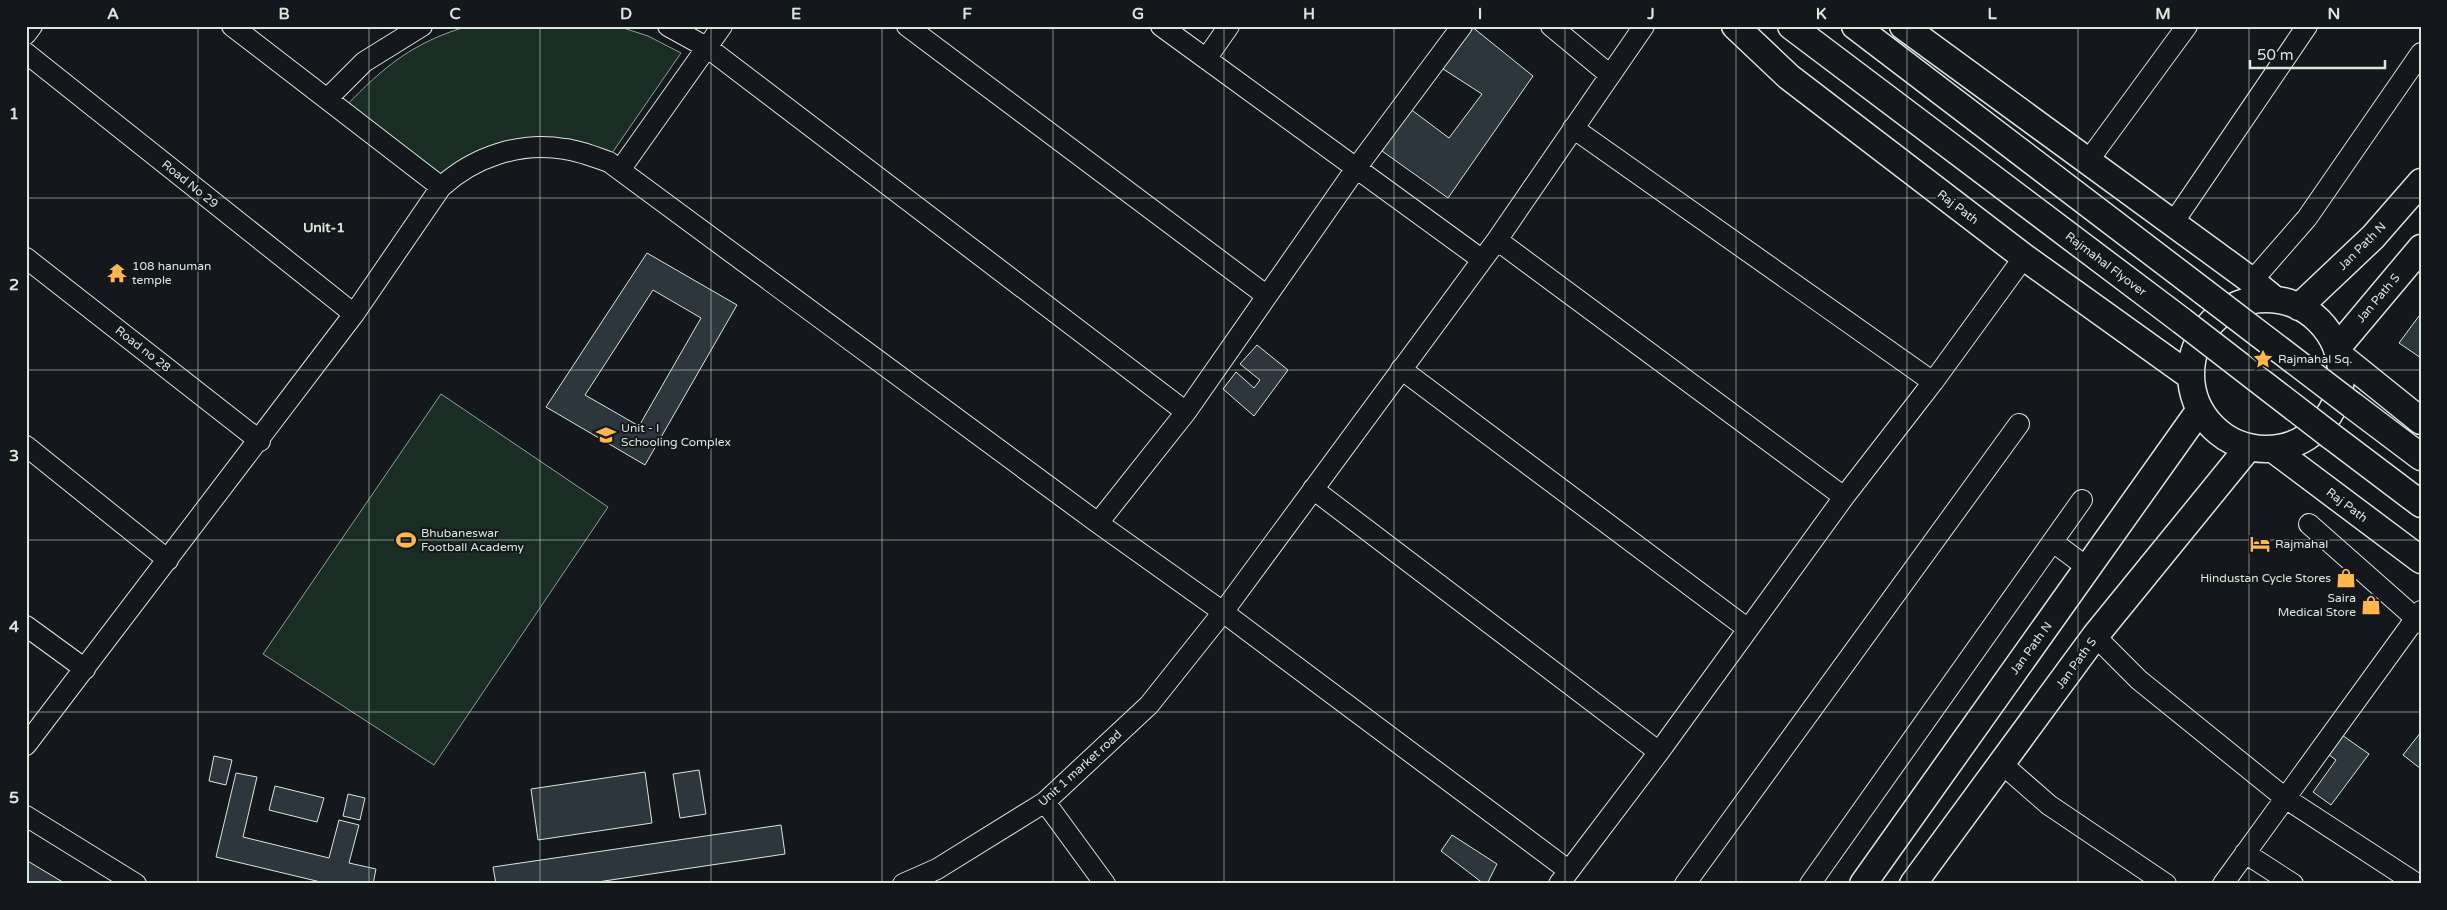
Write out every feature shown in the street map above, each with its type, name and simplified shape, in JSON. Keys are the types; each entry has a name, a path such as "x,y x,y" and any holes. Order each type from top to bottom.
{"main road":[{"name":"Raj Path","path":"1735,26 1789,77 2024,257 2190,376"},
{"name":"Rajmahal Flyover","path":"1791,26 2421,504"},
{"path":"1856,26 2421,457"},
{"name":"Raj Path","path":"1903,26 2274,299"},
{"name":"Jan Path N","path":"2299,307 2372,237 2421,182"},
{"name":"Jan Path S","path":"2338,352 2421,248"},
{"path":"2148,346 2176,338 2186,331 2214,288 2218,269 2216,256"},
{"name":"Raj Path","path":"2274,299 2299,307 2315,317 2328,331 2338,352 2340,384 2338,398 2328,418 2313,433 2294,444 2260,448 2228,440 2218,432 2199,411 2192,394 2190,376 2192,355 2200,336 2214,319 2232,307 2252,300 2274,299"},
{"name":"Raj Path","path":"2338,352 2421,421"},
{"name":"Jan Path N","path":"1863,884 2199,411"},
{"name":"Raj Path","path":"2260,448 2421,560"},
{"name":"Jan Path S","path":"1912,884 2095,636 2260,448"}],"street":[{"path":"26,34 32,26"},
{"path":"232,26 328,98 441,187"},
{"path":"328,98 364,62 422,26"},
{"path":"668,26 708,48 1186,412"},
{"path":"620,170 722,26"},
{"path":"907,26 1267,296"},
{"path":"1161,26 1481,259"},
{"path":"1206,60 1229,26"},
{"path":"1098,523 1186,412 1357,167 1462,26"},
{"path":"1551,26 1610,75"},
{"name":"Unit 1 market road","path":"903,884 941,876 1045,802 1149,704 1223,612 1481,259 1497,240 1644,26"},
{"path":"2088,161 2186,26"},
{"path":"2173,223 2307,26"},
{"name":"Road No 29","path":"26,53 354,314"},
{"path":"2252,281 2307,218 2421,54"},
{"path":"1573,128 1933,382"},
{"path":"26,745 260,441 354,314 441,187 455,174 479,160 501,153 534,147 565,148 609,162 620,170 1098,523 1223,612 1563,877 1659,752 1844,497 1933,382 2024,257"},
{"path":"1497,240 1844,497"},
{"name":"Road no 28","path":"26,258 260,441"},
{"path":"1401,369 1748,629"},
{"path":"1685,884 2019,424"},
{"path":"26,446 168,560"},
{"path":"1314,489 1659,752"},
{"path":"1810,884 2082,500"},
{"path":"2223,884 2419,617 2309,524"},
{"path":"2053,542 2088,568"},
{"path":"26,626 85,670"},
{"path":"2095,636 2139,680 2285,798 2417,884"},
{"path":"2002,764 2049,805 2166,884"},
{"path":"1045,802 1105,884"},
{"path":"26,816 103,875 136,884"},
{"path":"2245,853 2293,884"}],"green space":[{"path":"469,26 617,26 648,36 681,53 610,156 560,139 532,138 490,151 438,177 346,106 373,79 401,57 432,39"},
{"path":"441,394 608,507 434,765 263,654"}],"building":[{"path":"1471,26 1533,76 1448,198 1382,151 1409,108 1449,138 1482,94 1440,67"},
{"path":"647,253 737,305 645,465 546,407","holes":["653,290 701,318 639,426 585,395"]},
{"path":"2419,316 2421,317 2421,358 2399,343"},
{"path":"1257,345 1288,370 1254,416 1223,389 1236,372 1254,388 1260,380 1240,364"},
{"path":"2421,732 2421,769 2403,755"},
{"path":"2339,733 2369,754 2331,805 2313,792 2336,760 2325,752"},
{"path":"214,756 232,760 226,785 209,781"},
{"path":"699,770 706,814 680,818 673,774"},
{"path":"645,772 652,823 538,840 531,789"},
{"path":"236,773 257,777 243,837 329,858 339,820 359,825 349,863 376,869 373,884 329,884 216,857"},
{"path":"275,786 324,798 317,822 269,810"},
{"path":"348,794 365,798 360,820 343,816"},
{"path":"781,825 785,854 584,884 496,884 493,867"},
{"path":"1452,835 1497,864 1487,884 1484,884 1441,851"},
{"path":"26,860 66,884 26,884"}],"place":[{"name":"108 hanuman temple","path":"117,273"},
{"name":"Rajmahal Sq.","path":"2263,359"},
{"name":"Unit - I Schooling Complex","path":"606,435"},
{"name":"Bhubaneswar Football Academy","path":"406,540"},
{"name":"Rajmahal","path":"2260,544"},
{"name":"Hindustan Cycle Stores","path":"2346,578"},
{"name":"Saira Medical Store","path":"2371,605"}],"district":[{"name":"Unit-1","path":"324,227"}]}
